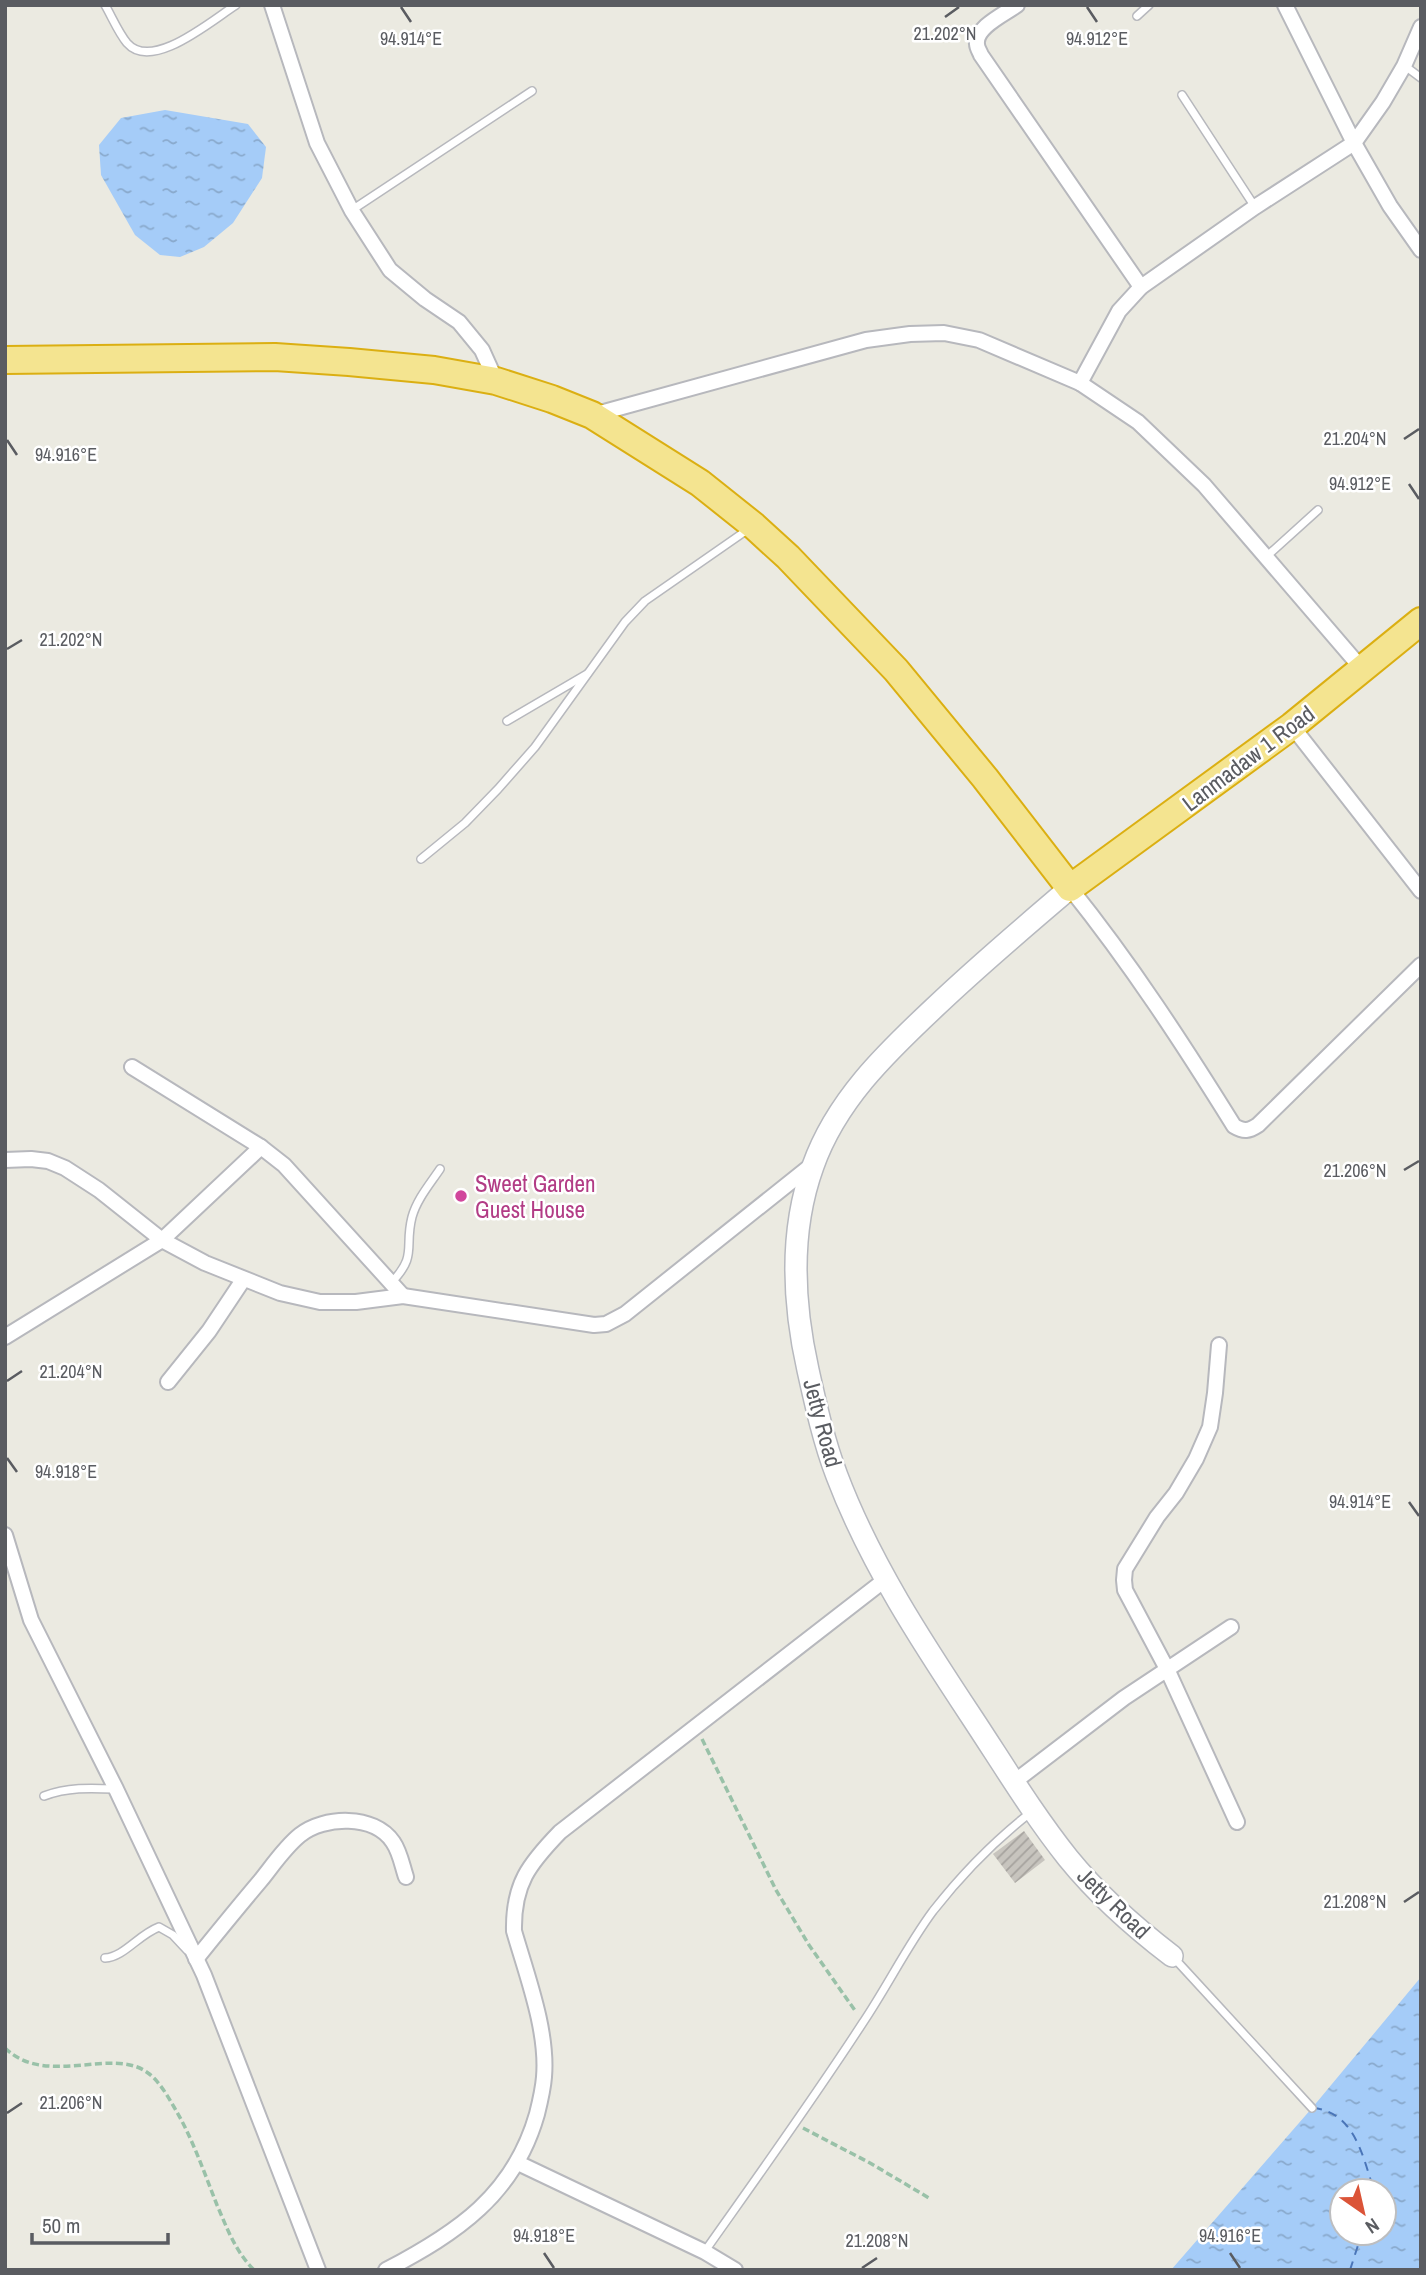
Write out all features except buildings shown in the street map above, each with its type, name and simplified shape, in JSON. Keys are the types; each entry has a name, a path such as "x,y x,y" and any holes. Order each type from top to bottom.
{"highway":[{"path":"5,360 275,357 433,370 496,381 592,415 700,483 788,557 896,670 985,778 1070,888"},
{"name":"Lanmadaw 1 Road","path":"1070,888 1292,726 1418,629"}],"street":[{"path":"272,5 317,143 352,211 390,270 459,322 482,350 496,381"},
{"path":"1017,5 984,28 978,36 977,44 981,55 1141,286"},
{"path":"1285,5 1354,143 1390,206 1421,250"},
{"path":"1080,383 1119,311 1141,286 1354,143 1404,66 1421,27"},
{"path":"592,415 866,340 944,333 979,340 1080,383 1138,422 1204,485 1363,670"},
{"path":"1292,726 1421,891"},
{"path":"1070,888 1108,935 1177,1034 1234,1126 1242,1131 1251,1130 1258,1125 1421,965"},
{"name":"Jetty Road","path":"1070,888 989,956 881,1058 850,1096 830,1128 813,1164 799,1214 795,1272 800,1333 825,1443 859,1528 924,1643 1033,1811 1070,1860 1110,1903 1172,1956"},
{"path":"132,1067 261,1147 284,1166 403,1296"},
{"path":"5,1337 162,1240 261,1147"},
{"path":"5,1160 48,1161 65,1168 99,1190 162,1240 205,1263 280,1293 320,1302 356,1302 403,1296 594,1325 606,1324 625,1314 813,1164"},
{"path":"168,1382 209,1331 243,1280"},
{"path":"1219,1345 1210,1427 1176,1493 1157,1517 1125,1569 1124,1580 1125,1590 1167,1669 1237,1822"},
{"path":"5,1535 31,1620 116,1789 216,2005 318,2270"},
{"path":"386,2270 447,2235 474,2214 518,2163 533,2127 544,2077 542,2038 514,1931 516,1896 525,1875 542,1851 560,1832 886,1579"},
{"path":"1014,1782 1124,1698 1231,1627"},
{"path":"196,1959 286,1848 311,1828 328,1822 356,1821 382,1830 392,1840 406,1877"},
{"path":"518,2163 705,2252 735,2270"}],"lane":[{"path":"105,5 128,44 139,52 156,52 170,47 236,5"},
{"path":"1137,16 1149,5"},
{"path":"1404,66 1421,78"},
{"path":"352,211 532,91"},
{"path":"1182,95 1255,207"},
{"path":"1266,557 1318,510"},
{"path":"421,859 465,823 535,747 625,622 645,601 754,526"},
{"path":"507,721 591,672"},
{"path":"391,1283 404,1270 409,1257 410,1230 418,1202 440,1169"},
{"path":"44,1796 63,1789 116,1789"},
{"path":"705,2252 864,2022 932,1913 975,1860 1001,1835 1033,1811"},
{"path":"105,1958 113,1958 142,1935 159,1927 173,1935 196,1959"},
{"path":"1172,1956 1312,2108"}],"path":[{"path":"695,1727 776,1890 809,1945 864,2022"},
{"path":"5,2048 15,2058 41,2066 124,2064 147,2072 166,2093 185,2125 232,2241 254,2270"},
{"path":"795,2124 870,2163 929,2198"}],"water":[{"path":"165,110 248,124 266,147 262,178 233,223 204,247 180,257 160,255 135,235 101,175 99,145 121,118"},
{"path":"1421,1977 1421,2270 1171,2270 1312,2108"}],"ferry route":[{"path":"1313,2108 1327,2111 1348,2127 1361,2151 1369,2177"},
{"path":"1350,2270 1357,2247"}],"place":[{"name":"Sweet Garden Guest House","path":"461,1196"}]}
